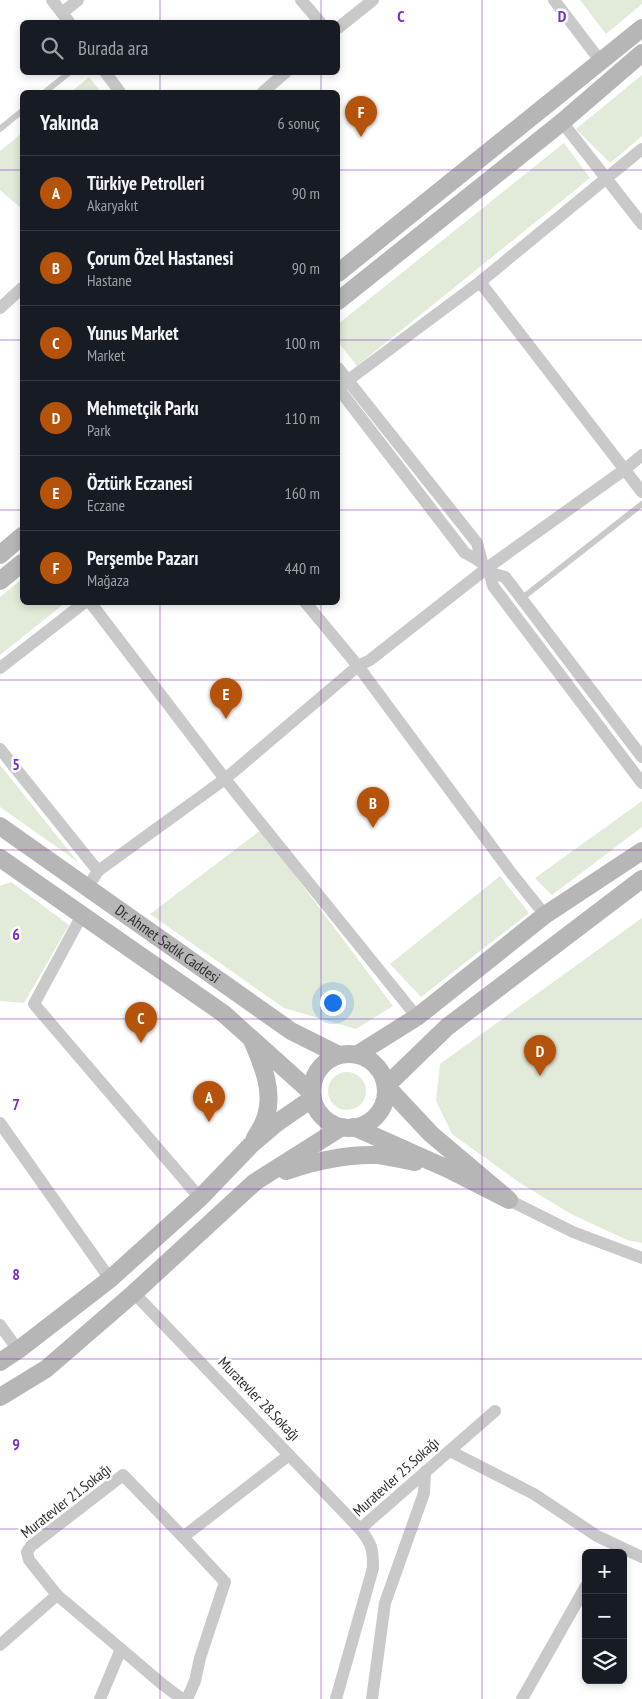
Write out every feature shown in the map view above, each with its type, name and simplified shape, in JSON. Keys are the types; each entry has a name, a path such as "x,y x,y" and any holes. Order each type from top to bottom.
{"street":[{"path":"52,0 66,18 78,0"},
{"path":"301,0 318,20"},
{"path":"340,26 373,0"},
{"path":"554,0 601,62"},
{"path":"340,271 642,28"},
{"path":"340,299 562,122 642,53"},
{"path":"107,75 118,90"},
{"path":"265,90 283,75"},
{"path":"562,122 642,224"},
{"path":"642,149 480,282 340,387 465,553 486,568 505,577 642,757"},
{"path":"480,282 642,492"},
{"path":"0,308 20,291"},
{"path":"87,888 98,871 225,779 358,666 370,660 486,568 624,470 642,455"},
{"path":"0,556 20,538"},
{"path":"0,581 20,565"},
{"path":"486,568 493,586 642,783"},
{"path":"0,668 81,605"},
{"path":"92,605 225,779 417,1017"},
{"path":"307,605 358,666 512,874 545,915"},
{"path":"0,749 98,871"},
{"name":"Dr. Ahmet Sadık Caddesi","path":"0,826 291,1031 339,1055"},
{"path":"642,851 545,915 417,1017 358,1054 339,1055 330,1059 316,1074 313,1083 313,1095 320,1113 326,1120 348,1127 448,1169 573,1232 642,1258"},
{"path":"1,860 224,1014 250,1034 313,1095"},
{"path":"386,1086 447,1027 642,879"},
{"path":"82,915 34,1004 200,1198"},
{"path":"250,1034 268,1082 266,1117 251,1145"},
{"path":"0,1397 46,1369 134,1293 255,1182 348,1127 363,1125 372,1120 384,1105 386,1086 383,1075 377,1066 358,1054"},
{"path":"386,1086 431,1134 509,1200"},
{"path":"0,1362 110,1279 200,1198 251,1145 313,1095"},
{"path":"0,1123 110,1279"},
{"path":"255,1182 308,1163 348,1156 378,1155 448,1169"},
{"name":"Muratevler 28.Sokağı","path":"134,1293 360,1529"},
{"path":"0,1325 18,1350"},
{"name":"Muratevler 25.Sokağı","path":"336,1699 373,1568 373,1549 369,1540 360,1529 495,1411"},
{"path":"450,1451 534,1494 598,1536 610,1548 642,1557"},
{"path":"187,1699 195,1681 200,1658 225,1582 183,1537 289,1455"},
{"path":"372,1699 386,1603 424,1493 425,1472"},
{"name":"Muratevler 21.Sokağı","path":"57,1595 29,1560 27,1552 31,1546 122,1475 183,1537"},
{"path":"522,1699 582,1593"},
{"path":"0,1645 57,1595 182,1699"},
{"path":"100,1699 121,1649"}],"lane":[{"path":"48,90 66,75"},
{"path":"0,129 20,113"},
{"path":"521,599 642,504"}],"green space":[{"path":"580,0 642,0 642,4 606,34"},
{"path":"642,75 642,136 610,163 576,129"},
{"path":"89,77 99,90 73,90"},
{"path":"20,135 20,207 0,190 0,151"},
{"path":"564,143 590,178 357,366 340,345 340,322"},
{"path":"20,581 20,605 62,605 0,655 0,597"},
{"path":"0,765 78,862 0,807"},
{"path":"642,801 642,827 552,895 535,878"},
{"path":"261,830 393,1006 356,1029 284,1008 150,914"},
{"path":"500,876 529,913 421,997 390,964"},
{"path":"11,882 69,925 24,1003 0,1001 0,886"},
{"path":"642,918 642,1243 627,1240 571,1214 520,1183 452,1134 436,1101 440,1064"},
{"path":"347,1072 360,1078 366,1091 360,1104 347,1110 334,1104 328,1091 334,1078"}],"place":[{"name":"Perşembe Pazarı","path":"361,137"},
{"name":"Öztürk Eczanesi","path":"226,719"},
{"name":"Çorum Özel Hastanesi","path":"373,828"},
{"name":"Yunus Market","path":"141,1043"},
{"name":"Mehmetçik Parkı","path":"540,1076"},
{"name":"Türkiye Petrolleri","path":"209,1122"}]}
